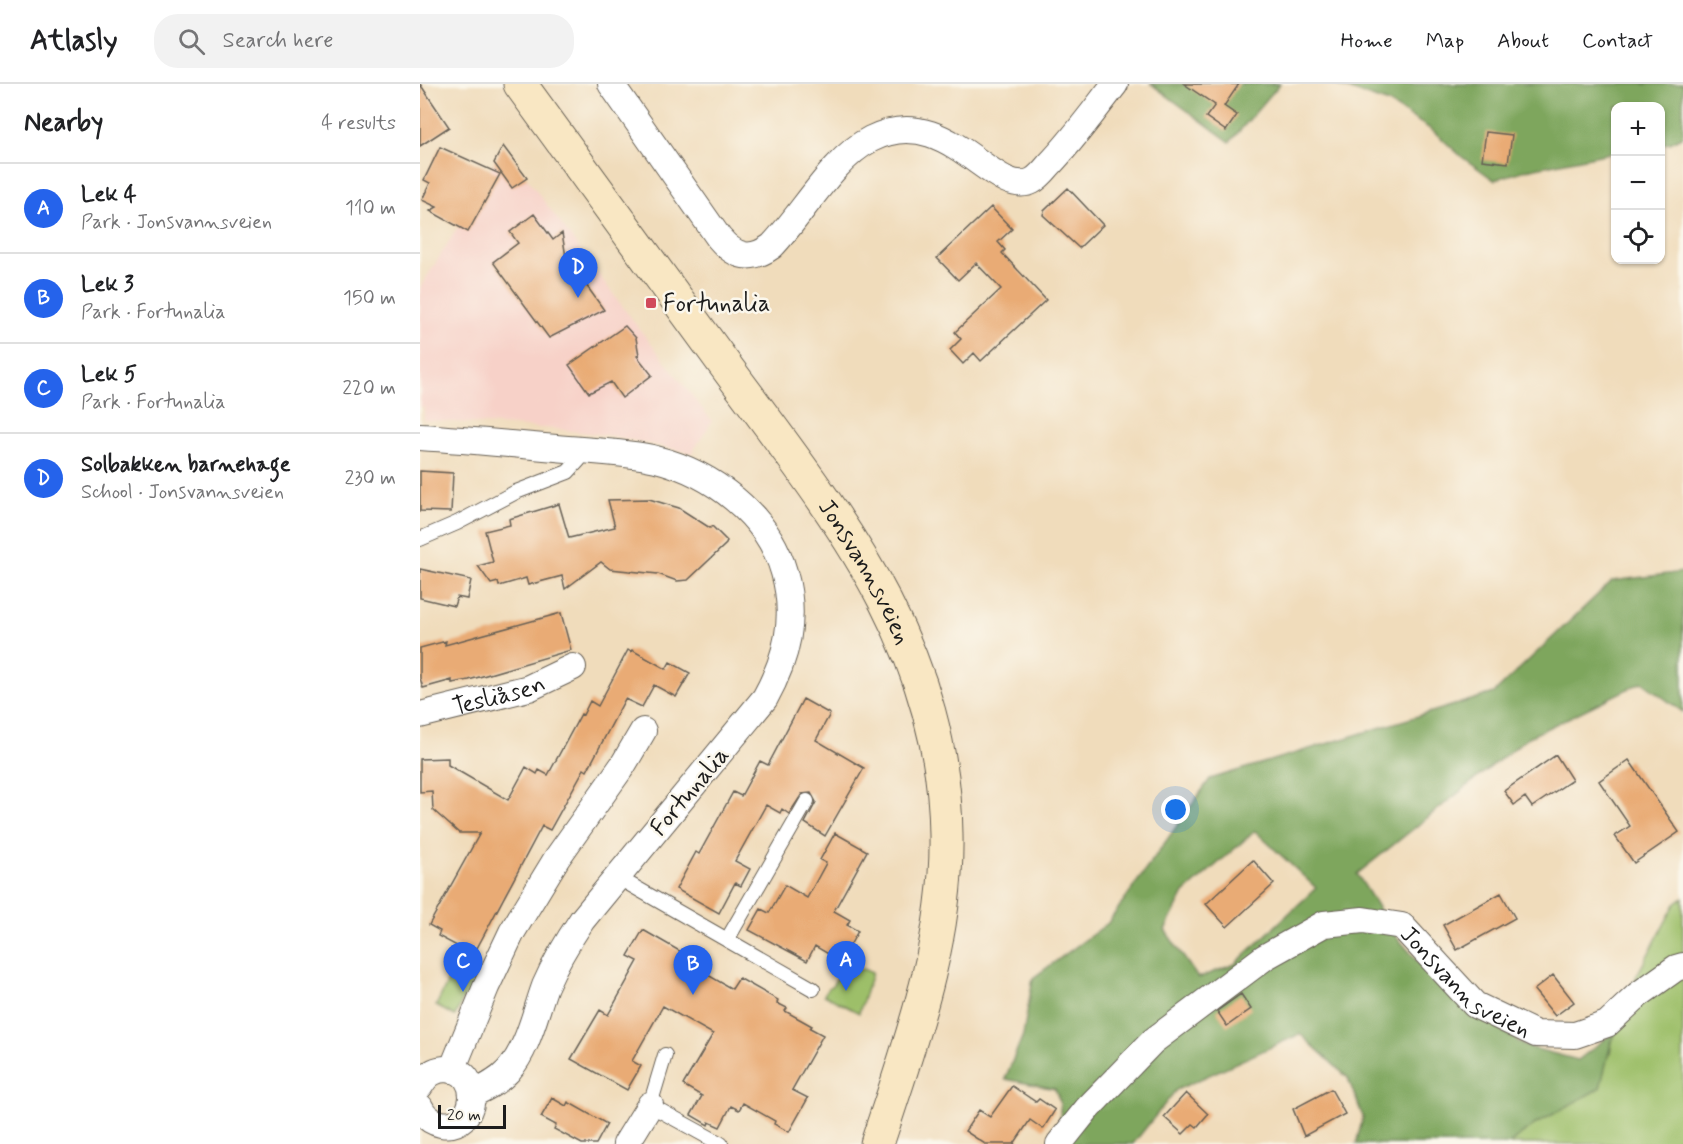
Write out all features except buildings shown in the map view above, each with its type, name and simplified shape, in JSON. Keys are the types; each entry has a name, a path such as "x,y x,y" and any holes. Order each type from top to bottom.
{"main road":[{"name":"Jonsvannsveien","path":"519,84 811,482 859,553 898,624 926,697 940,762 945,802 946,863 942,903 936,944 920,1011 877,1144"}],"street":[{"path":"611,84 719,238 734,251 752,256 761,254 772,246 843,161 868,140 892,130 918,130 933,134 963,151 1005,180 1025,184 1035,180 1066,147 1115,84"},
{"name":"Fortunalia","path":"420,437 653,458 698,474 744,508 770,538 781,561 790,597 790,633 776,678 765,698 582,920 562,951 546,983 516,1060 499,1079 473,1094"},
{"name":"Tesliåsen","path":"420,715 529,688 573,667"},
{"path":"452,1070 486,987 512,932 557,858 623,765 643,731"},
{"name":"Jonsvannsveien","path":"1059,1144 1087,1109 1153,1041 1265,957 1324,924 1363,920 1402,926 1475,1005 1536,1034 1575,1035 1607,1024 1638,995 1676,968 1683,966"},
{"path":"420,1086 434,1071 452,1070 466,1078 473,1094 469,1112 463,1118 446,1125 423,1117"},
{"path":"626,1144 650,1105"}],"lane":[{"path":"420,539 457,523 516,492 568,472 579,460 580,450"},
{"path":"727,940 807,801"},
{"path":"617,877 813,989"},
{"path":"666,1055 650,1105 721,1144"}],"shaded area":[{"path":"503,146 634,322 712,421 692,453 613,436 556,429 424,420 424,407 420,407 420,288 458,227"}],"green space":[{"path":"1151,84 1280,84 1230,142"},
{"path":"1333,84 1683,84 1683,136 1665,144 1665,102 1611,102 1611,153 1526,170 1494,180 1462,157 1432,130 1389,103"},
{"path":"1683,572 1683,712 1642,682 1527,738 1357,874 1396,936 1441,988 1525,1046 1578,1060 1614,1032 1600,1088 1534,1125 1509,1144 1356,1144 1363,1117 1348,1078 1300,1034 1176,1090 1133,1144 1061,1144 1060,1102 1055,1089 1005,1079 1023,1035 1033,978 1108,923 1210,779 1494,693 1612,581","holes":["1255,831 1316,888 1235,964 1198,978 1165,930 1184,893"]},
{"path":"1683,898 1683,1144 1509,1144 1534,1125 1610,1053 1614,1032 1636,977 1675,904"},
{"path":"463,968 476,973 472,980 486,987 478,1006 464,997 455,1016 436,1006 449,979 456,982"},
{"path":"863,969 872,973 859,1013 824,995 840,973"}],"place":[{"name":"Solbakken barnehage","path":"578,298"},
{"name":"Fortunalia","path":"651,303"},
{"name":"Lek 4","path":"846,991"},
{"name":"Lek 5","path":"463,992"},
{"name":"Lek 3","path":"693,995"}]}
